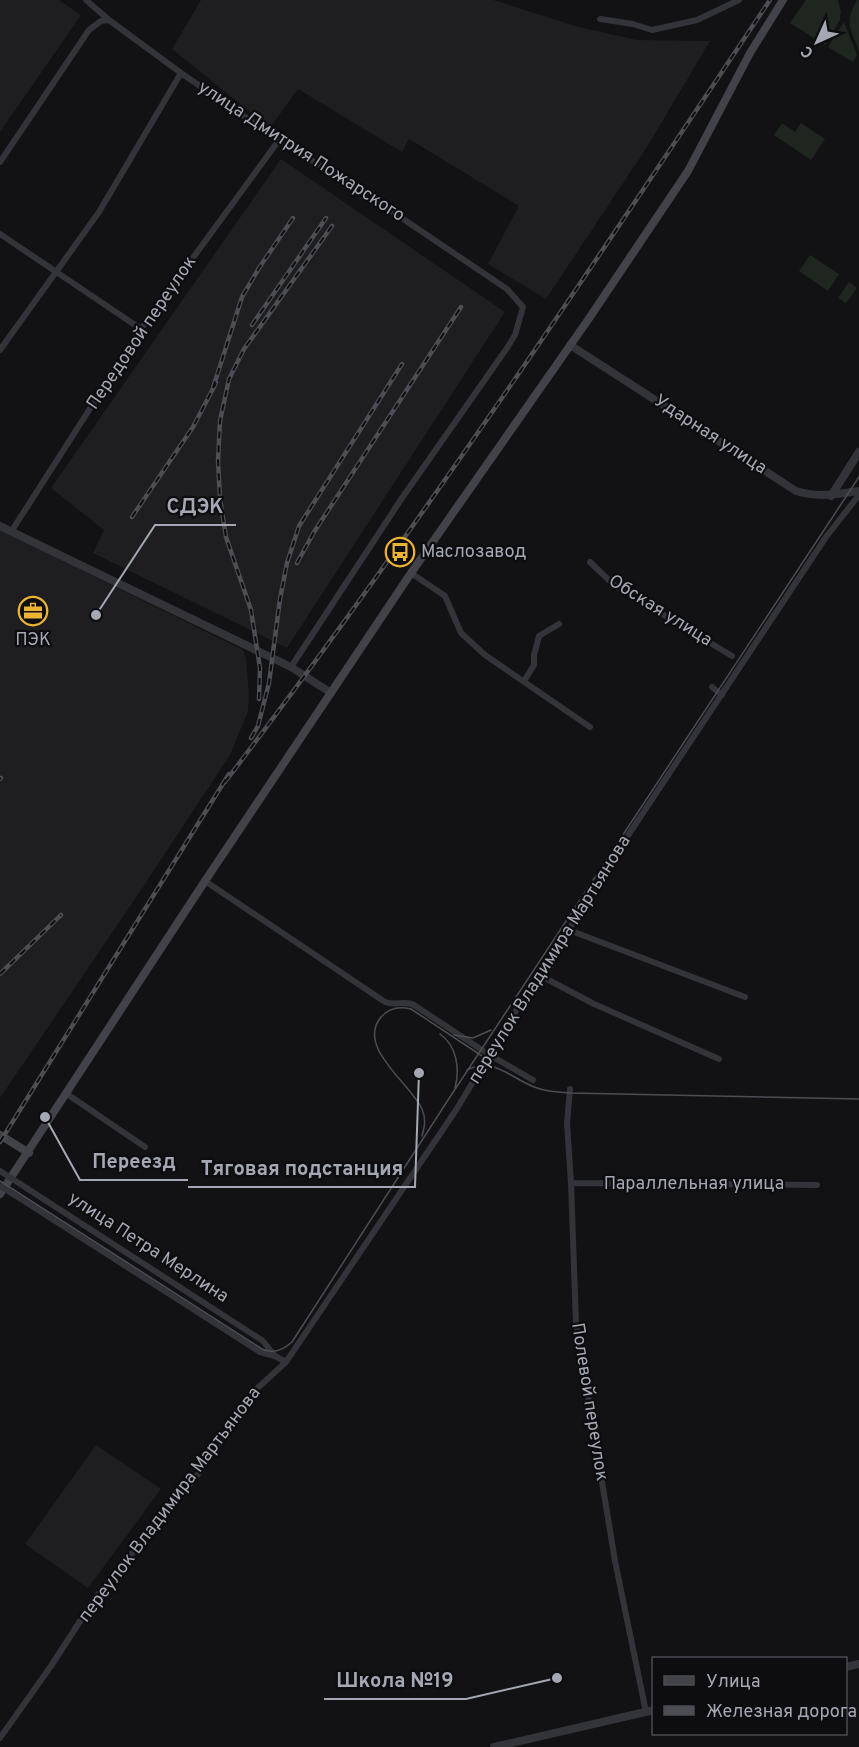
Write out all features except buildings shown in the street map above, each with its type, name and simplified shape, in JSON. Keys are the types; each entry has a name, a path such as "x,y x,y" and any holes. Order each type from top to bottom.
{"main road":[{"path":"0,1194 411,573 688,171 750,53 783,0"},
{"path":"0,1135 29,1153"}],"street":[{"name":"улица Дмитрия Пожарского","path":"86,0 109,20 181,73 507,289 518,300 523,310 515,335 402,498 291,667"},
{"path":"600,19 633,24 652,30 697,20 739,0"},
{"path":"0,162 89,30 101,21 109,20"},
{"path":"0,350 99,212 181,73"},
{"name":"Передовой переулок","path":"11,532 141,329 279,140"},
{"path":"0,234 141,329"},
{"name":"Ударная улица","path":"570,345 796,491 804,494 831,496 859,493"},
{"path":"831,496 859,452"},
{"name":"переулок Владимира Мартьянова","path":"0,1738 95,1598 199,1473 250,1395 286,1362 416,1166 456,1110 488,1054 524,999 551,966 569,930 619,849 826,537 859,493"},
{"path":"0,526 291,667 331,693"},
{"name":"Обская улица","path":"590,562 614,585 732,656"},
{"path":"411,573 445,596 456,624 465,637 485,655 590,727"},
{"path":"524,681 534,665 539,636 559,624"},
{"path":"712,687 722,695"},
{"path":"205,881 384,1002 390,1004 405,1002 414,1005 488,1054 533,1080"},
{"path":"569,930 745,997"},
{"path":"543,977 594,1004 719,1059"},
{"name":"Полевой переулок","path":"570,1089 567,1123 576,1323 615,1561 650,1711"},
{"path":"67,1094 144,1147"},
{"name":"улица Петра Мерлина","path":"0,1171 263,1341 275,1356"},
{"name":"Параллельная улица","path":"571,1183 817,1185"},
{"name":"улица Петра Мерлина","path":"0,1186 260,1352 286,1362"},
{"path":"494,1747 650,1711"}],"shaded area":[{"path":"0,0 59,0 81,15 0,132"},
{"path":"201,0 493,0 579,27 637,40 710,41 647,147 546,299 488,264 519,206 409,139 402,152 298,89 270,128 172,49"},
{"path":"806,0 838,0 840,20 825,45 790,23"},
{"path":"859,0 859,51 850,25 851,14"},
{"path":"844,22 857,55 853,62 828,47"},
{"path":"782,123 795,132 801,123 825,139 811,160 774,135"},
{"name":"Маслозавод","path":"281,159 505,312 287,648 93,553 104,530 51,488"},
{"path":"810,255 839,274 828,291 799,271"},
{"path":"849,282 857,288 846,303 838,298"},
{"path":"0,530 243,650 246,658 249,695 248,711 230,755 0,1098"},
{"path":"96,1445 161,1489 88,1588 25,1544"}],"tram line":[{"path":"0,1181 262,1349 274,1351 289,1345 859,477"},
{"path":"422,1136 425,1122 422,1109 388,1064 375,1040 375,1028 381,1017 394,1008 411,1009 485,1058"},
{"path":"454,1035 473,1038 491,1030"},
{"path":"440,1034 446,1039 456,1058 455,1088"},
{"path":"467,1070 477,1066 495,1067 537,1088 570,1093 859,1099"}],"railway":[{"path":"225,782 297,687 436,493 571,297 770,0"},
{"path":"213,388 242,297 293,218"},
{"path":"252,325 326,218"},
{"path":"259,699 260,668 251,610 226,537 220,499 218,461 220,421 229,379 244,349 332,226"},
{"path":"297,563 314,532 461,307"},
{"path":"251,738 258,726 269,683 280,599 287,563 299,526 402,364"},
{"path":"132,517 193,427 216,383"},
{"path":"0,1142 229,774"},
{"path":"0,974 61,915"}],"place":[{"name":"Маслозавод","path":"400,552"},
{"name":"ПЭК","path":"33,611"},
{"name":"СДЭК","path":"96,615"},
{"name":"Тяговая подстанция","path":"419,1073"},
{"name":"Переезд","path":"45,1117"},
{"name":"Школа №19","path":"557,1678"}]}
